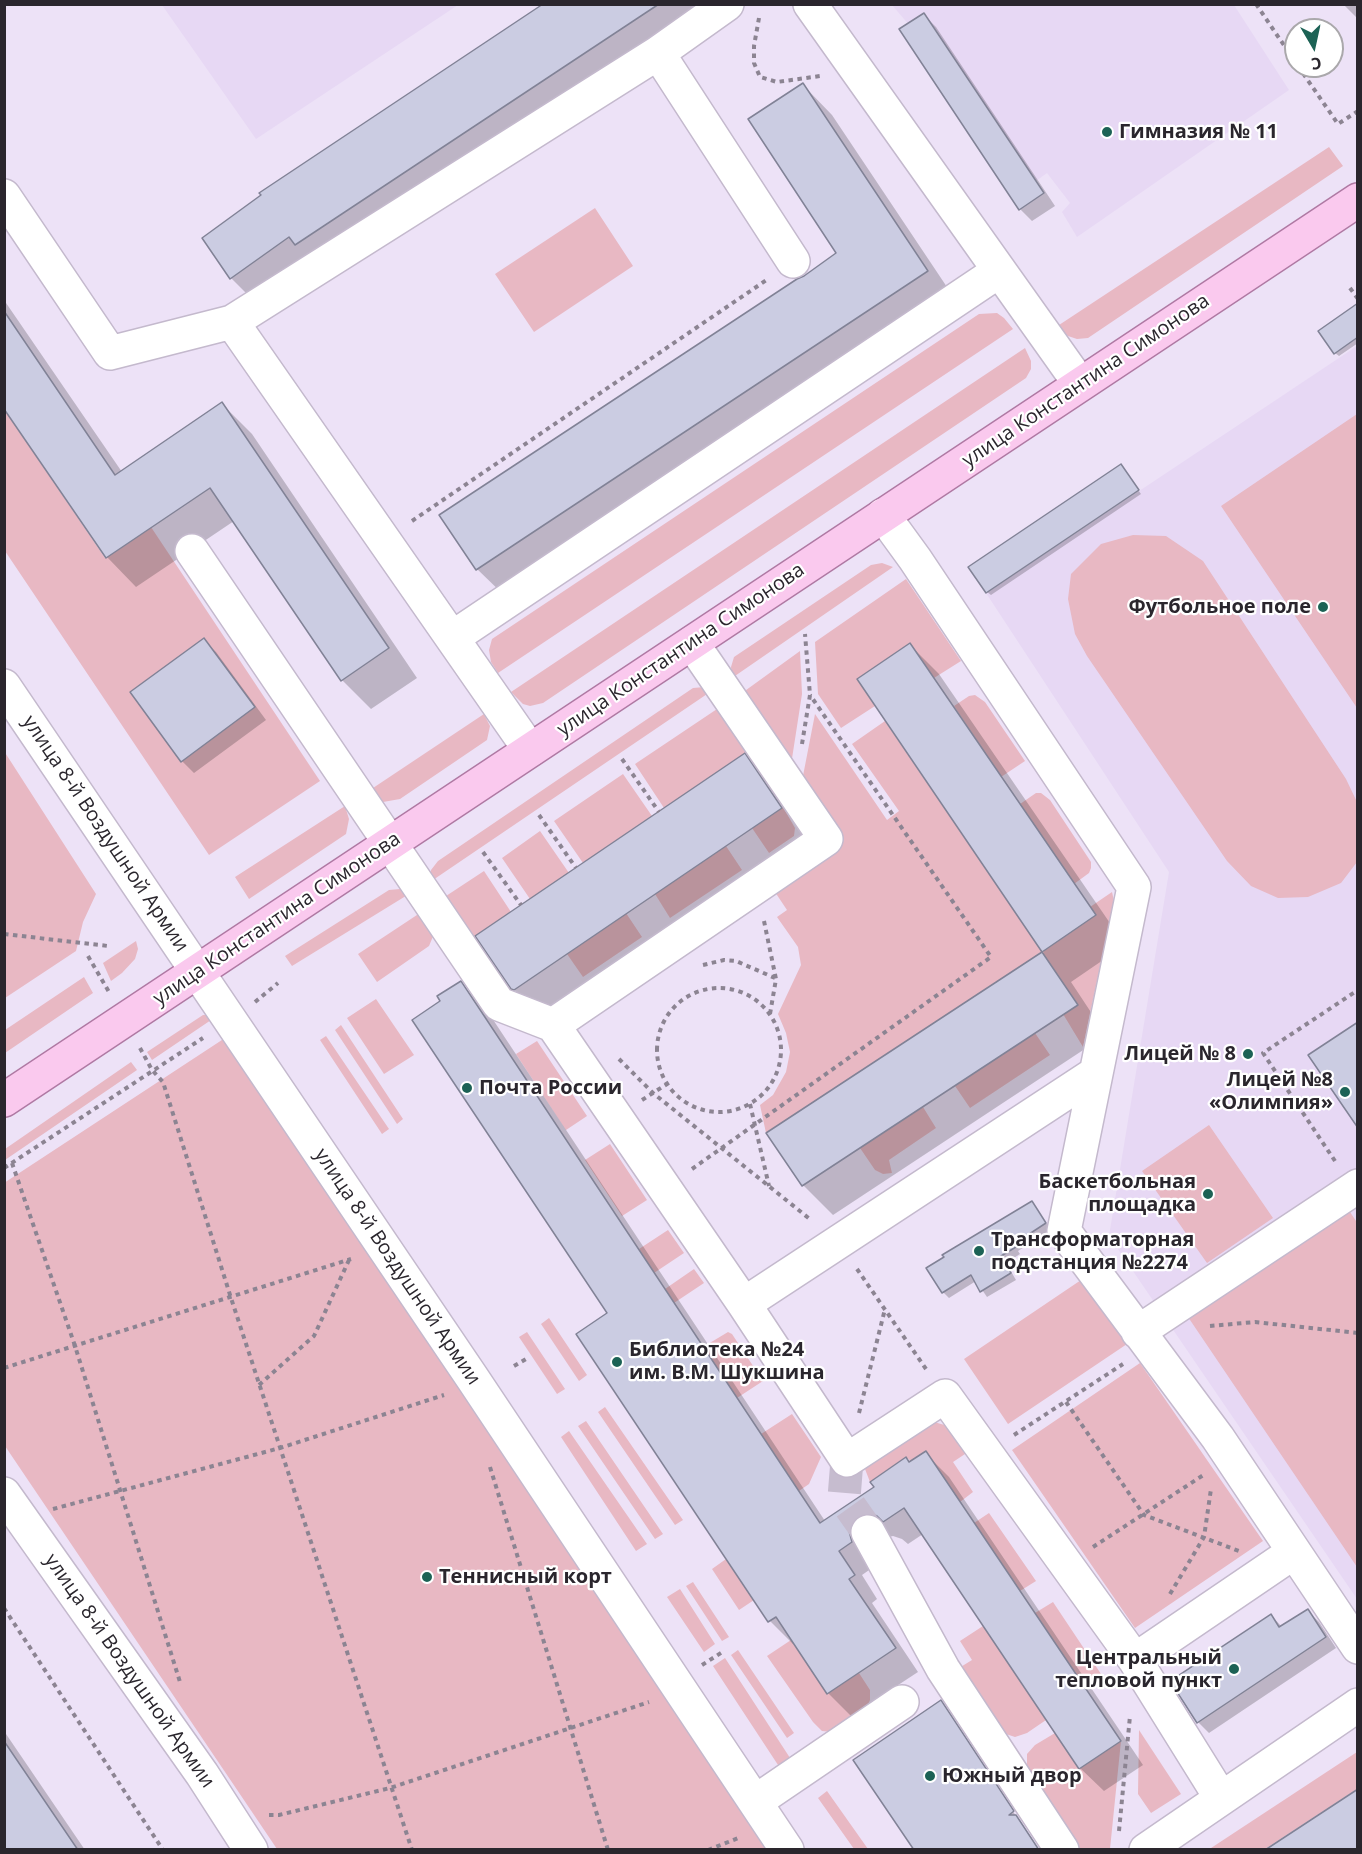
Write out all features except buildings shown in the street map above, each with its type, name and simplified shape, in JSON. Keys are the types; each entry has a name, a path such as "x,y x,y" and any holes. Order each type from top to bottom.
{"main road":[{"name":"улица Константина Симонова","path":"4,1100 1080,384 1356,204"}],"street":[{"path":"5,200 110,353 232,322 658,53 727,4"},
{"path":"810,4 1080,384"},
{"path":"658,53 793,261"},
{"path":"452,638 999,271"},
{"path":"232,322 530,750"},
{"path":"883,515 915,559 1134,887 1064,1231 1230,1457 1285,1559 1358,1647"},
{"path":"192,551 499,1004 554,1025 847,1460 945,1396 1134,1660 1221,1798"},
{"path":"554,1025 826,839 692,643"},
{"name":"улица 8-й Воздушной Армии","path":"4,686 473,1379 787,1850"},
{"path":"744,1304 1096,1073"},
{"path":"1144,1339 1356,1188"},
{"name":"улица 8-й Воздушной Армии","path":"13,1506 202,1774 251,1850"},
{"path":"868,1532 943,1669 1062,1850"},
{"path":"1134,1660 1285,1559"},
{"path":"755,1802 902,1702"},
{"path":"1146,1850 1358,1705"}],"path":[{"path":"1256,4 1284,46"},
{"path":"759,15 754,63 760,77 777,82 856,70"},
{"path":"1306,78 1338,124 1358,111"},
{"path":"384,540 793,261"},
{"path":"1350,288 1358,299"},
{"path":"794,791 810,694 805,634"},
{"path":"664,1188 991,957 810,694"},
{"path":"622,759 659,812"},
{"path":"539,815 576,868"},
{"path":"483,852 521,905"},
{"path":"745,894 766,924 776,978 770,1015"},
{"path":"4,934 108,946"},
{"path":"677,941 695,967 724,960 736,961 776,978"},
{"path":"88,956 152,1070 163,1082 259,1385 412,1850"},
{"path":"254,1003 278,983"},
{"path":"718,988 739,991 756,1000 770,1015 779,1033 781,1054 777,1074 766,1091 750,1104 716,1113 699,1109 683,1101 667,1084 661,1074 657,1054 658,1034 667,1016 681,1001 698,991 718,988"},
{"path":"1356,1188 1263,1053 1358,990"},
{"path":"4,1168 211,1032"},
{"path":"615,1055 653,1093 838,1241 945,1396"},
{"path":"653,1093 667,1084"},
{"path":"750,1104 770,1186"},
{"path":"12,1163 75,1346 174,1662"},
{"path":"4,1368 383,1248"},
{"path":"259,1385 314,1336 350,1260"},
{"path":"847,1460 885,1309"},
{"path":"1208,1326 1255,1323 1358,1333"},
{"path":"986,1454 1065,1402 1144,1339"},
{"path":"514,1366 526,1359"},
{"path":"13,1506 121,1491 280,1448 454,1392 473,1379"},
{"path":"1065,1402 1144,1515 1285,1559"},
{"path":"1066,1565 1230,1457"},
{"path":"488,1461 608,1850"},
{"path":"4,1608 163,1850"},
{"path":"264,1814 279,1815 390,1788 646,1704 724,1650"},
{"path":"708,1850 744,1835"}],"shaded area":[{"path":"162,5 458,5 256,139"},
{"name":"Гимназия № 11","path":"892,5 1234,5 1289,90 1077,237 1062,212 1070,203 1047,173 1025,189 910,26"},
{"path":"1329,147 1343,166 1088,338 1077,339 1068,336 1056,327"},
{"path":"595,208 633,266 534,332 495,274"},
{"path":"997,313 1013,329 498,673 491,662 489,650 492,639 979,314"},
{"name":"Лицей № 8","path":"1357,346 1357,1599 1109,1236 1169,872 986,593"},
{"path":"1025,348 1031,361 1031,369 1026,378 543,703 530,706 523,704 511,692"},
{"path":"4,409 105,558 151,527 320,781 209,855 5,551"},
{"name":"Футбольное поле","path":"1357,414 1357,708 1221,506"},
{"path":"1133,535 1166,536 1203,561 1346,779 1357,802 1357,862 1341,883 1308,897 1278,898 1251,886 1227,861 1087,656 1075,634 1068,599 1071,574 1101,544"},
{"path":"882,563 893,567 732,678 731,667 734,657 871,565"},
{"path":"906,579 961,661 934,678 910,643 857,679 875,706 841,728 818,694 815,642"},
{"path":"800,651 802,694 791,765 742,693"},
{"path":"705,687 713,690 430,882 431,870 438,861 693,688"},
{"path":"975,695 985,702 1025,761 1001,777 954,706 969,696"},
{"path":"723,705 790,803 783,807 746,753 664,808 635,764"},
{"path":"484,714 490,726 487,740 400,799 383,802 367,792"},
{"path":"815,714 887,820 899,811 852,744 885,721 1042,952 766,1133 760,1105 773,1095 786,1072 790,1052 786,1033 778,1014 801,965 798,947 777,917 787,910 775,892 776,886 842,841 802,781"},
{"path":"4,751 96,894 83,922 76,951 5,998"},
{"path":"623,774 652,816 583,863 554,821"},
{"path":"1036,793 1041,793 1050,800 1091,862 1089,873 1074,884 1020,804"},
{"path":"345,806 349,819 346,834 249,899 235,877"},
{"path":"783,807 795,828 794,836 769,853 752,828"},
{"path":"540,831 569,873 530,899 502,858"},
{"path":"726,846 742,870 670,918 655,894"},
{"path":"484,871 511,912 471,939 443,898"},
{"path":"400,889 409,894 292,966 285,956 389,890"},
{"path":"1112,892 1114,901 1083,1047 1063,1014 1077,1005 1042,952 1090,907"},
{"path":"423,911 434,934 429,946 377,982 358,954"},
{"path":"626,913 642,937 583,977 567,954"},
{"path":"136,941 138,949 135,959 111,981 103,963"},
{"path":"84,977 93,993 5,1053 5,1030"},
{"path":"376,999 414,1055 384,1074 347,1018"},
{"path":"203,1015 214,1018 152,1060 147,1052"},
{"path":"341,1025 403,1119 397,1124 335,1030"},
{"path":"1035,1033 1050,1055 970,1108 955,1086"},
{"path":"326,1036 389,1129 382,1134 320,1040"},
{"path":"225,1038 768,1849 277,1849 5,1446 4,1183"},
{"path":"537,1041 587,1116 566,1130 516,1054"},
{"path":"131,1062 137,1070 5,1160 5,1149"},
{"path":"923,1107 936,1128 889,1160 892,1173 883,1174 875,1170 860,1148"},
{"name":"Баскетбольная площадка","path":"1209,1125 1273,1218 1207,1263 1142,1171"},
{"path":"610,1144 647,1200 622,1216 585,1160"},
{"path":"1350,1212 1358,1224 1357,1567 1188,1317"},
{"path":"668,1230 684,1253 654,1273 639,1249"},
{"path":"694,1269 704,1283 674,1303 665,1289"},
{"path":"1084,1278 1127,1344 1008,1424 964,1359"},
{"path":"549,1318 587,1375 579,1381 541,1324"},
{"path":"527,1332 565,1389 557,1394 519,1337"},
{"path":"728,1332 732,1334 763,1381 737,1398 703,1347"},
{"path":"1140,1363 1263,1541 1135,1628 1012,1450"},
{"path":"605,1407 683,1520 675,1525 598,1412"},
{"path":"792,1414 821,1457 809,1484 799,1491 761,1434"},
{"path":"586,1421 663,1534 655,1539 578,1426"},
{"path":"934,1422 948,1426 971,1450 953,1462 973,1492 960,1502 906,1457 870,1482 865,1469 870,1459"},
{"path":"569,1431 647,1544 636,1551 561,1437"},
{"path":"989,1513 1036,1581 1020,1591 974,1523"},
{"path":"726,1559 754,1600 739,1610 712,1569"},
{"path":"693,1582 729,1637 722,1641 686,1586"},
{"path":"680,1589 715,1644 704,1652 667,1597"},
{"path":"1053,1602 1103,1677 1086,1689 1035,1613"},
{"path":"983,1626 1046,1720 1027,1733 1015,1737 1003,1733 959,1668 972,1660 960,1641"},
{"path":"791,1640 827,1693 859,1673 870,1690 870,1700 866,1709 832,1732 822,1731 813,1722 767,1656"},
{"path":"738,1650 794,1733 787,1738 731,1655"},
{"path":"725,1658 792,1761 780,1768 713,1666"},
{"path":"1139,1730 1181,1794 1151,1813 1138,1794"},
{"path":"1055,1733 1079,1768 1121,1741 1110,1849 1080,1849 1027,1768 1027,1754 1035,1745"},
{"path":"1357,1752 1357,1789 1265,1849 1208,1850"},
{"path":"827,1791 868,1849 854,1849 818,1798"}],"tunnel":[{"path":"847,1460 844,1498 868,1532"}],"place":[{"name":"Гимназия № 11","path":"1107,132"},
{"name":"Футбольное поле","path":"1323,607"},
{"name":"Лицей № 8","path":"1248,1054"},
{"name":"Почта России","path":"467,1088"},
{"name":"Лицей №8 «Олимпия»","path":"1345,1092"},
{"name":"Баскетбольная площадка","path":"1208,1194"},
{"name":"Трансформаторная подстанция №2274","path":"979,1251"},
{"name":"Библиотека №24 им. В.М. Шукшина","path":"617,1362"},
{"name":"Теннисный корт","path":"427,1577"},
{"name":"Центральный тепловой пункт","path":"1234,1669"},
{"name":"Южный двор","path":"930,1776"}]}
